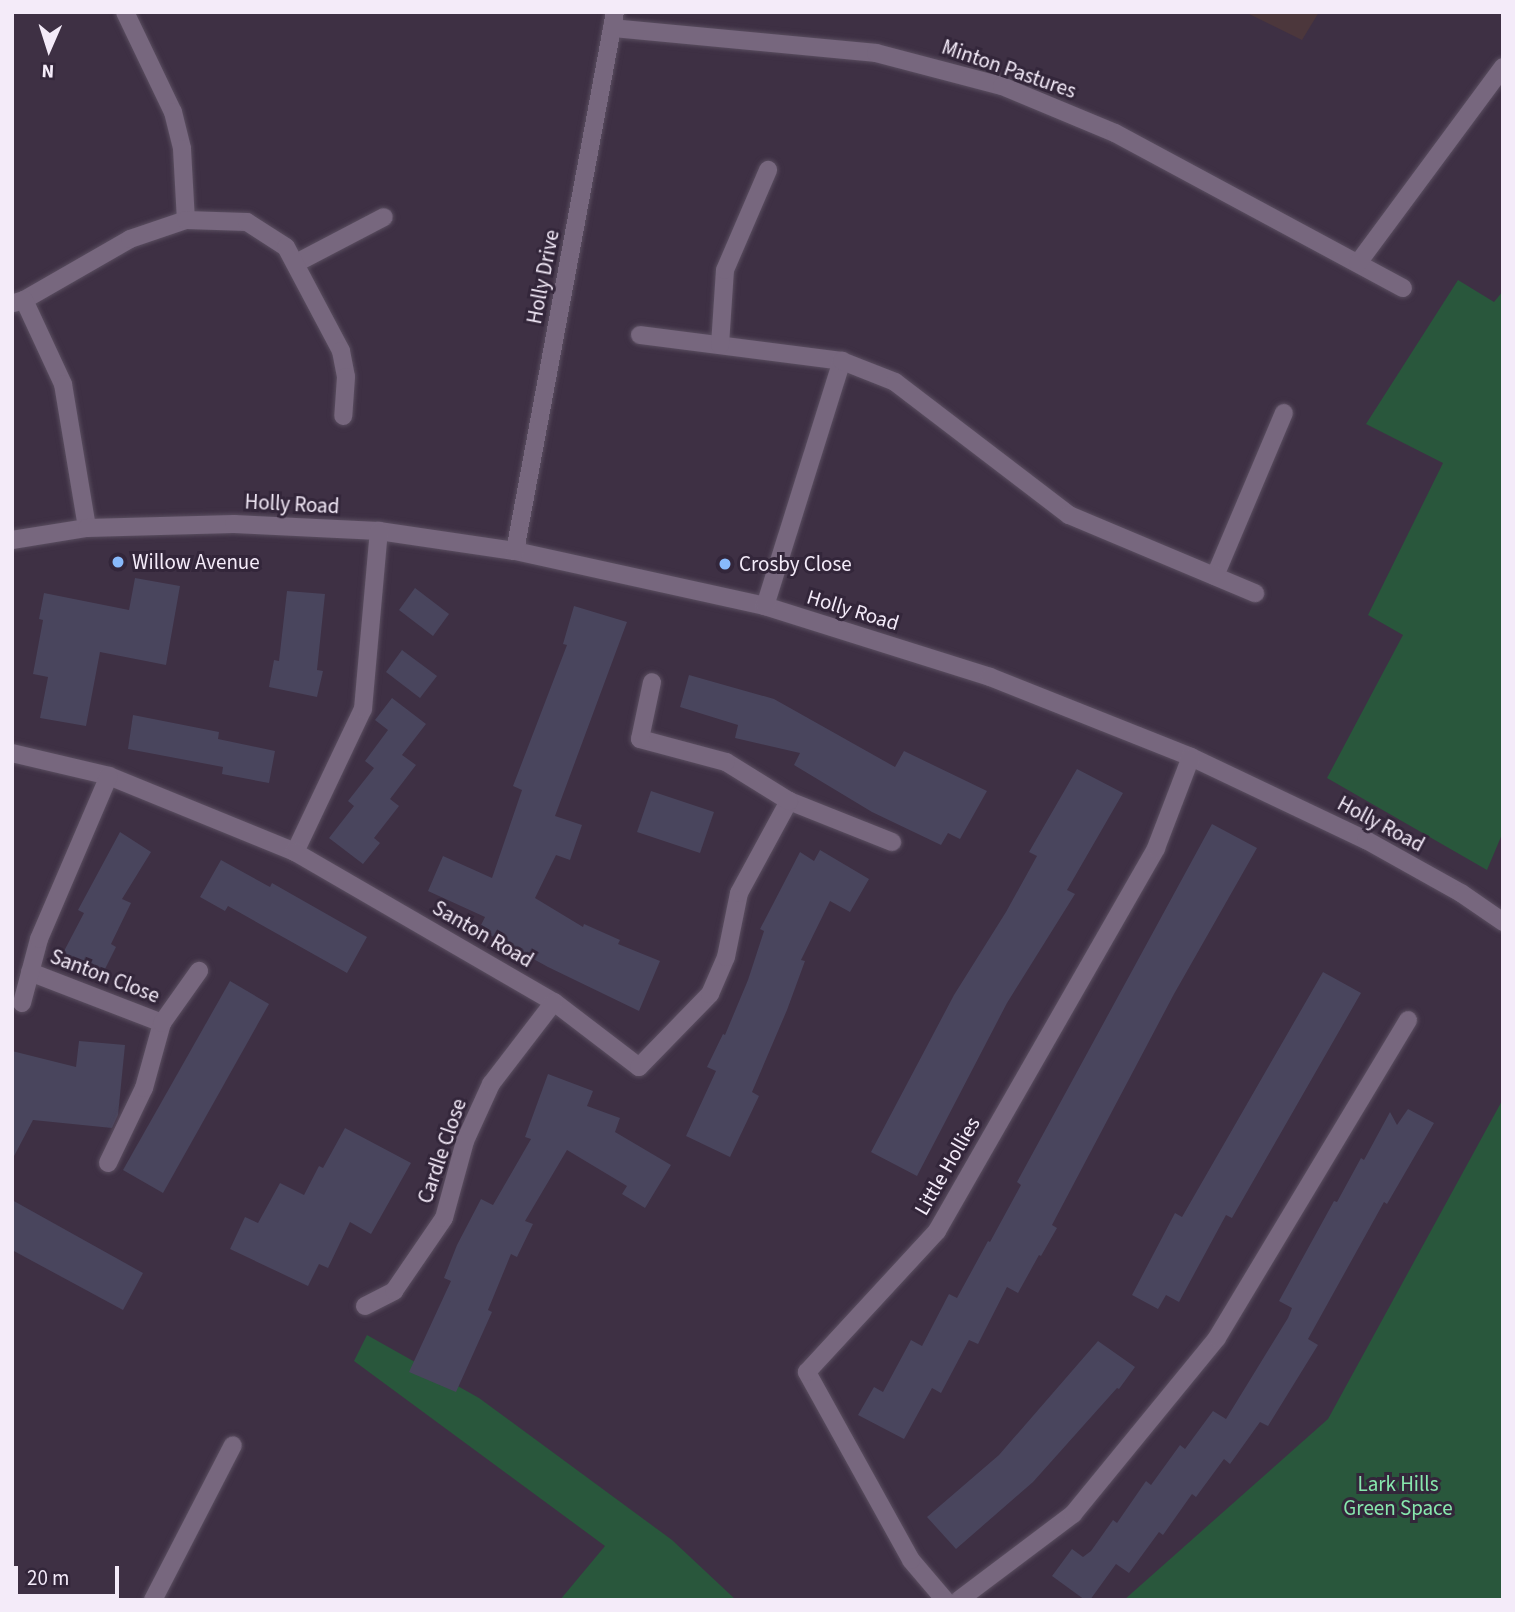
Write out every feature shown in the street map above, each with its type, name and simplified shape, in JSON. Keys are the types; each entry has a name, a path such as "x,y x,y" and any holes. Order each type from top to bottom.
{"street":[{"path":"125,12 173,112 182,149 186,220"},
{"name":"Minton Pastures","path":"614,20 876,52 1002,86 1115,132 1404,288"},
{"name":"Holly Drive","path":"515,551 614,20"},
{"path":"1358,263 1503,67"},
{"path":"720,345 725,270 768,170"},
{"path":"296,263 384,217"},
{"path":"87,528 63,384 18,302 130,239 186,220 247,222 286,247 341,351 346,377 344,416"},
{"path":"640,335 842,361 895,382 1069,515 1255,593"},
{"path":"765,607 842,361"},
{"path":"1215,576 1284,413"},
{"name":"Holly Road","path":"12,540 87,528 234,524 379,531 515,551 765,607 990,677 1191,757 1366,840 1461,893 1503,922"},
{"path":"295,852 363,709 379,531"},
{"path":"652,682 640,739 726,762 789,801 892,842"},
{"name":"Santon Road","path":"12,753 109,776 295,852 554,1002 639,1067 710,994 726,957 739,893 789,801"},
{"name":"Little Hollies","path":"945,1600 911,1560 807,1372 937,1231 1156,848 1191,757"},
{"name":"Santon Close","path":"22,1003 39,939 109,776"},
{"name":"Santon Close","path":"108,1163 144,1088 162,1023 199,971"},
{"name":"Santon Close","path":"30,972 162,1023"},
{"name":"Cardle Close","path":"365,1306 394,1292 444,1218 466,1141 492,1084 554,1002"},
{"path":"959,1600 1073,1514 1217,1338 1408,1020"},
{"path":"153,1600 233,1445"}],"shaded area":[{"path":"1245,12 1319,12 1302,40"}],"green space":[{"path":"1458,280 1494,302 1503,291 1503,832 1487,870 1327,778 1403,635 1368,615 1443,463 1366,424"},
{"name":"Lark Hills Green Space","path":"1503,1099 1503,1600 1124,1600 1328,1419"},
{"path":"367,1335 479,1398 672,1540 736,1600 560,1600 605,1546 354,1361"}],"building":[{"path":"135,578 180,586 166,665 100,652 86,726 40,718 48,677 33,674 43,620 39,619 44,593 129,610"},
{"path":"415,588 449,614 433,636 399,610"},
{"path":"287,591 325,594 317,670 323,671 317,697 269,687 274,660 279,661"},
{"path":"574,606 627,622 555,816 582,825 570,860 556,855 535,898 583,927 584,924 620,940 618,944 660,961 639,1011 548,967 479,929 485,917 428,891 443,856 492,878 522,790 513,786 567,645 563,644"},
{"path":"402,650 437,676 420,698 386,672"},
{"path":"689,675 774,699 895,767 904,751 987,791 960,839 948,833 941,845 872,812 794,765 800,753 735,738 738,725 680,707"},
{"path":"392,698 426,724 402,755 416,765 390,799 399,806 374,838 380,843 363,864 329,838 354,806 348,801 374,768 365,761 388,730 375,720"},
{"path":"133,715 219,732 218,739 275,751 269,783 222,774 223,767 128,749"},
{"path":"1077,769 1123,793 1067,890 1075,894 1007,1003 917,1176 871,1152 954,995 1037,856 1029,852"},
{"path":"651,791 714,812 700,853 637,832"},
{"path":"1212,824 1257,848 1174,994 1052,1225 1057,1228 1041,1256 1039,1255 1018,1293 1007,1287 978,1344 969,1340 941,1393 932,1388 904,1439 858,1415 874,1387 883,1392 911,1340 922,1346 949,1294 957,1298 1021,1185 1017,1182"},
{"path":"120,832 151,852 122,899 131,903 111,944 116,947 103,973 63,953 84,913 78,910"},
{"path":"820,850 869,879 850,912 830,901 801,960 805,961 787,1010 752,1092 759,1096 730,1157 686,1136 716,1071 707,1067 723,1034 725,1035 748,980 764,931 760,929 800,852 814,861"},
{"path":"221,860 270,887 272,883 367,937 347,973 228,906 225,911 200,897"},
{"path":"1323,972 1361,993 1232,1218 1226,1215 1179,1302 1166,1295 1158,1309 1132,1295 1175,1213 1182,1217"},
{"path":"230,981 269,1004 163,1193 123,1170"},
{"path":"79,1041 125,1045 118,1115 112,1128 33,1120 12,1160 12,1051 76,1067"},
{"path":"548,1074 593,1091 587,1106 620,1118 615,1132 671,1165 645,1208 622,1194 627,1186 567,1150 525,1221 533,1224 517,1257 511,1254 488,1310 492,1312 456,1392 409,1372 451,1281 444,1278 457,1245 481,1199 493,1205 531,1139 525,1137"},
{"path":"1408,1109 1434,1123 1387,1204 1384,1202 1308,1339 1318,1345 1268,1426 1260,1422 1230,1464 1224,1459 1196,1497 1192,1494 1163,1535 1159,1532 1129,1573 1116,1564 1090,1600 1085,1600 1052,1576 1072,1549 1083,1557 1091,1551 1113,1520 1117,1523 1146,1481 1151,1485 1180,1445 1185,1449 1213,1411 1226,1419 1288,1318 1292,1308 1279,1301 1334,1201 1337,1202 1361,1158 1364,1160 1390,1112 1397,1125"},
{"path":"345,1128 411,1163 371,1234 350,1222 328,1268 319,1264 308,1286 230,1249 245,1217 258,1223 280,1183 304,1195 319,1166 323,1168"},
{"path":"12,1200 143,1273 123,1310 12,1250"},
{"path":"1098,1341 1135,1367 1119,1389 1117,1388 1033,1482 956,1549 927,1517 999,1455"}],"place":[{"name":"Willow Avenue","path":"118,562"},
{"name":"Crosby Close","path":"725,564"}]}
